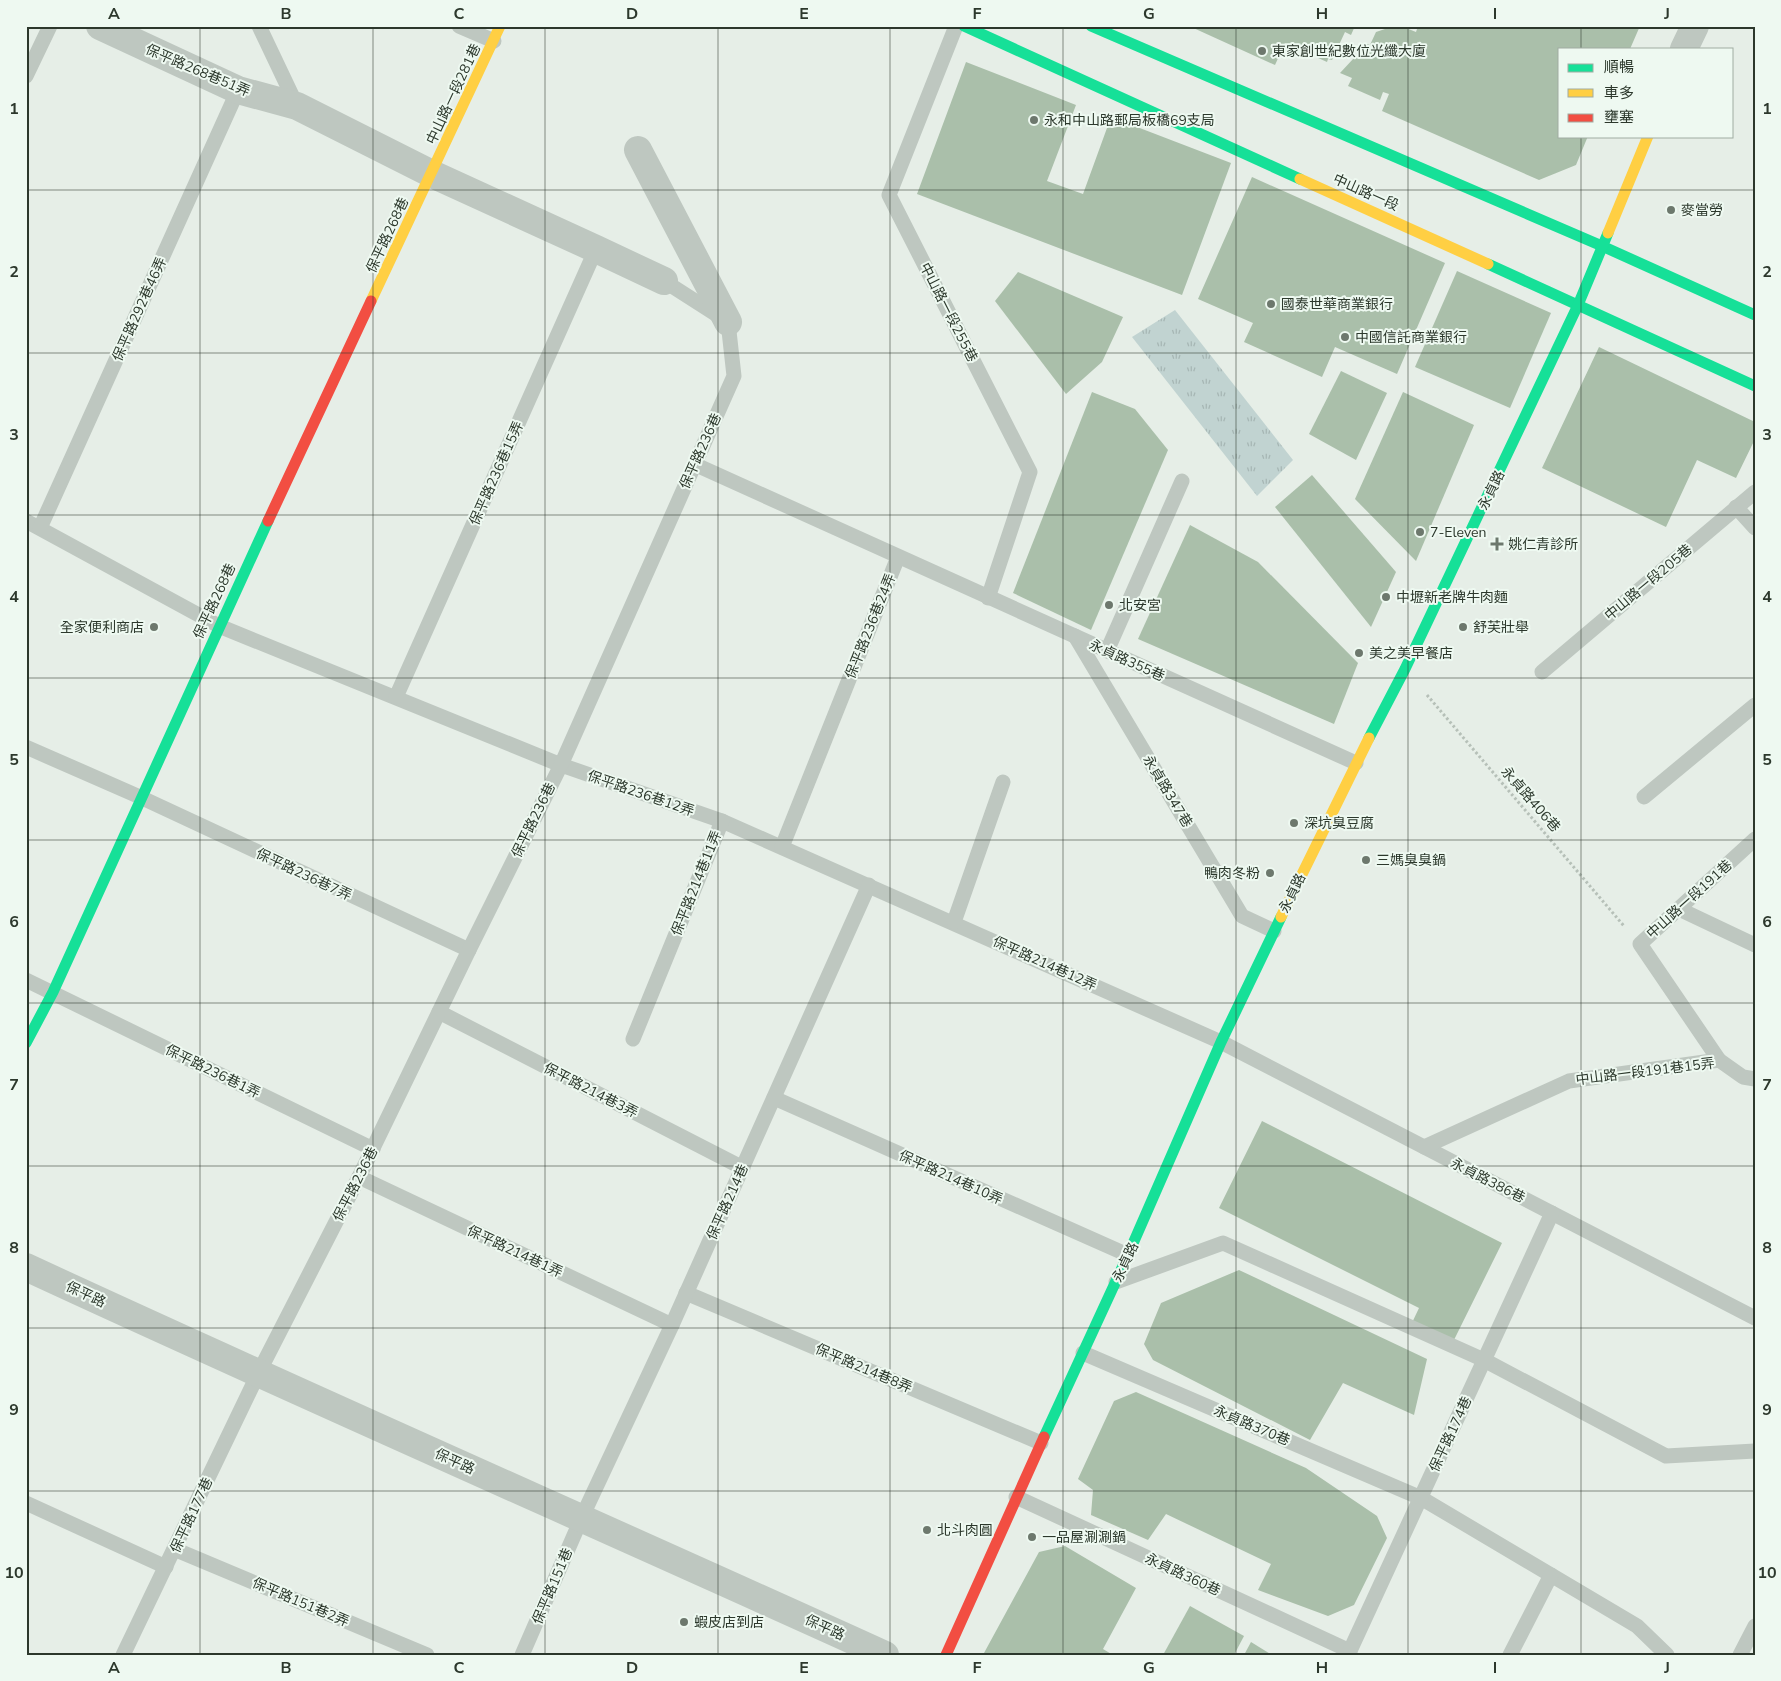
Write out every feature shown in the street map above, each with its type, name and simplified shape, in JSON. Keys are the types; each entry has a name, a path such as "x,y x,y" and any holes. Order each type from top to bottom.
{"street":[{"name":"保平路268巷51弄","path":"100,26 238,90 297,106 432,174 664,281"},
{"name":"中山路一段281巷","path":"432,174 500,26"},
{"name":"中山路一段","path":"964,26 1755,386"},
{"path":"1091,26 1602,246 1755,315"},
{"path":"1684,48 1695,26"},
{"name":"永貞路","path":"946,1655 1016,1497 1116,1282 1222,1042 1356,763 1405,669 1578,305 1647,138"},
{"path":"638,150 728,322"},
{"name":"保平路268巷","path":"26,1043 53,992 219,626 432,174"},
{"name":"保平路","path":"26,1267 258,1374 582,1517 885,1655"}],"lane":[{"path":"26,76 50,26"},
{"path":"259,26 297,106"},
{"path":"459,26 494,41"},
{"name":"中山路一段255巷","path":"956,26 889,195 1030,472 988,598"},
{"name":"保平路292巷46弄","path":"219,626 33,524 238,90"},
{"name":"保平路236巷15弄","path":"396,697 596,248"},
{"path":"664,281 728,322"},
{"name":"保平路236巷","path":"258,1374 373,1149 560,765 734,376 728,322"},
{"name":"保平路236巷24弄","path":"694,464 898,556 782,847"},
{"path":"1107,651 1182,481"},
{"name":"中山路一段205巷","path":"1542,672 1755,492"},
{"path":"1736,508 1755,528"},
{"name":"永貞路355巷","path":"898,556 1356,763"},
{"path":"219,626 560,765"},
{"name":"永貞路347巷","path":"1075,636 1242,916 1274,931"},
{"path":"1644,797 1755,705"},
{"name":"保平路236巷7弄","path":"26,747 140,797 469,950"},
{"name":"保平路236巷12弄","path":"560,765 722,821"},
{"path":"954,922 1003,782"},
{"name":"保平路214巷11弄","path":"633,1039 722,821 869,885"},
{"name":"中山路一段191巷","path":"1720,1060 1640,944 1755,839"},
{"name":"保平路214巷12弄","path":"869,885 1222,1042"},
{"name":"保平路214巷","path":"582,1517 672,1325 869,885"},
{"path":"1679,908 1755,945"},
{"name":"保平路236巷1弄","path":"26,980 373,1149"},
{"name":"保平路214巷3弄","path":"439,1012 743,1168"},
{"name":"永貞路386巷","path":"1222,1042 1755,1318"},
{"name":"中山路一段191巷15弄","path":"1424,1147 1569,1081 1720,1060 1743,1078 1755,1079"},
{"name":"保平路214巷10弄","path":"774,1098 1128,1255"},
{"name":"保平路214巷1弄","path":"359,1177 672,1325"},
{"name":"保平路174巷","path":"1349,1653 1552,1213"},
{"path":"1116,1282 1223,1243 1484,1360 1666,1456 1755,1451"},
{"name":"保平路214巷8弄","path":"686,1293 1041,1443"},
{"name":"永貞路370巷","path":"1083,1353 1421,1498 1637,1626 1667,1655"},
{"name":"保平路177巷","path":"122,1655 258,1374"},
{"name":"永貞路360巷","path":"1016,1497 1349,1653"},
{"path":"26,1503 166,1567"},
{"name":"保平路151巷","path":"522,1655 582,1517"},
{"name":"保平路151巷2弄","path":"174,1549 427,1655"},
{"path":"1510,1655 1551,1575"},
{"path":"1740,1655 1755,1626"}],"path":[{"name":"永貞路406巷","path":"1405,669 1640,944"}],"green space":[{"path":"1175,310 1293,460 1257,496 1132,337"}],"building":[{"name":"東家創世紀數位光纖大廈","path":"1189,26 1355,26 1351,35 1345,32 1332,60 1328,59 1327,62 1285,43 1275,65"},
{"path":"1386,26 1401,26 1416,32 1418,26 1640,26 1630,48 1558,48 1558,138 1587,138 1576,165 1539,180 1382,111 1389,94 1383,92 1380,100 1348,86 1352,78 1340,73 1367,44 1370,45 1376,32 1385,29"},
{"path":"966,62 1076,105 1047,181 1083,194 1111,117 1231,163 1182,295 917,194"},
{"path":"1252,177 1445,263 1397,374 1335,347 1322,377 1244,342 1253,323 1198,299"},
{"path":"1457,271 1551,313 1510,408 1415,367"},
{"path":"1018,272 1123,317 1102,362 1066,394 995,301"},
{"path":"1599,347 1755,422 1755,439 1736,478 1697,460 1666,527 1542,468"},
{"path":"1341,371 1387,393 1356,460 1309,434"},
{"path":"1092,392 1135,409 1168,450 1091,630 1013,593"},
{"path":"1403,392 1474,425 1416,561 1355,499"},
{"path":"1312,475 1396,572 1371,627 1275,507"},
{"path":"1190,525 1258,562 1358,663 1334,724 1138,639"},
{"path":"1262,1121 1502,1243 1450,1348 1410,1327 1419,1308 1219,1208"},
{"path":"1239,1270 1427,1359 1414,1415 1343,1383 1310,1440 1153,1360 1144,1344 1161,1303"},
{"path":"1136,1392 1306,1468 1377,1516 1387,1538 1354,1605 1328,1616 1258,1590 1271,1564 1166,1514 1148,1540 1091,1515 1093,1490 1078,1479 1114,1401"},
{"path":"1065,1546 1136,1588 1103,1649 1113,1655 988,1655 984,1653 1039,1552"},
{"path":"1190,1606 1244,1636 1234,1655 1163,1655"},
{"path":"1251,1642 1272,1655 1244,1655"}],"traffic: fast":[{"path":"964,26 1300,179"},
{"path":"1091,26 1602,246 1755,315"},
{"path":"1369,738 1405,669 1578,305 1608,233"},
{"path":"1488,264 1755,386"},
{"path":"26,1043 53,992 268,521"},
{"path":"1044,1437 1128,1255 1221,1042 1281,917"}],"traffic: slow":[{"path":"371,301 500,26"},
{"path":"1608,233 1647,138"},
{"path":"1300,179 1488,264"},
{"path":"1281,917 1369,738"}],"traffic: jam":[{"path":"268,521 371,301"},
{"path":"946,1655 1044,1437"}],"place":[{"name":"東家創世紀數位光纖大廈","path":"1262,51"},
{"name":"永和中山路郵局板橋69支局","path":"1034,120"},
{"name":"麥當勞","path":"1671,210"},
{"name":"國泰世華商業銀行","path":"1271,304"},
{"name":"中國信託商業銀行","path":"1345,337"},
{"name":"7-Eleven","path":"1420,532"},
{"name":"姚仁青診所","path":"1497,544"},
{"name":"中壢新老牌牛肉麵","path":"1386,597"},
{"name":"北安宮","path":"1109,605"},
{"name":"全家便利商店","path":"154,627"},
{"name":"舒芙壯舉","path":"1463,627"},
{"name":"美之美早餐店","path":"1359,653"},
{"name":"深坑臭豆腐","path":"1294,823"},
{"name":"三媽臭臭鍋","path":"1366,860"},
{"name":"鴨肉冬粉","path":"1270,873"},
{"name":"北斗肉圓","path":"927,1530"},
{"name":"一品屋涮涮鍋","path":"1032,1537"},
{"name":"蝦皮店到店","path":"684,1622"}]}
